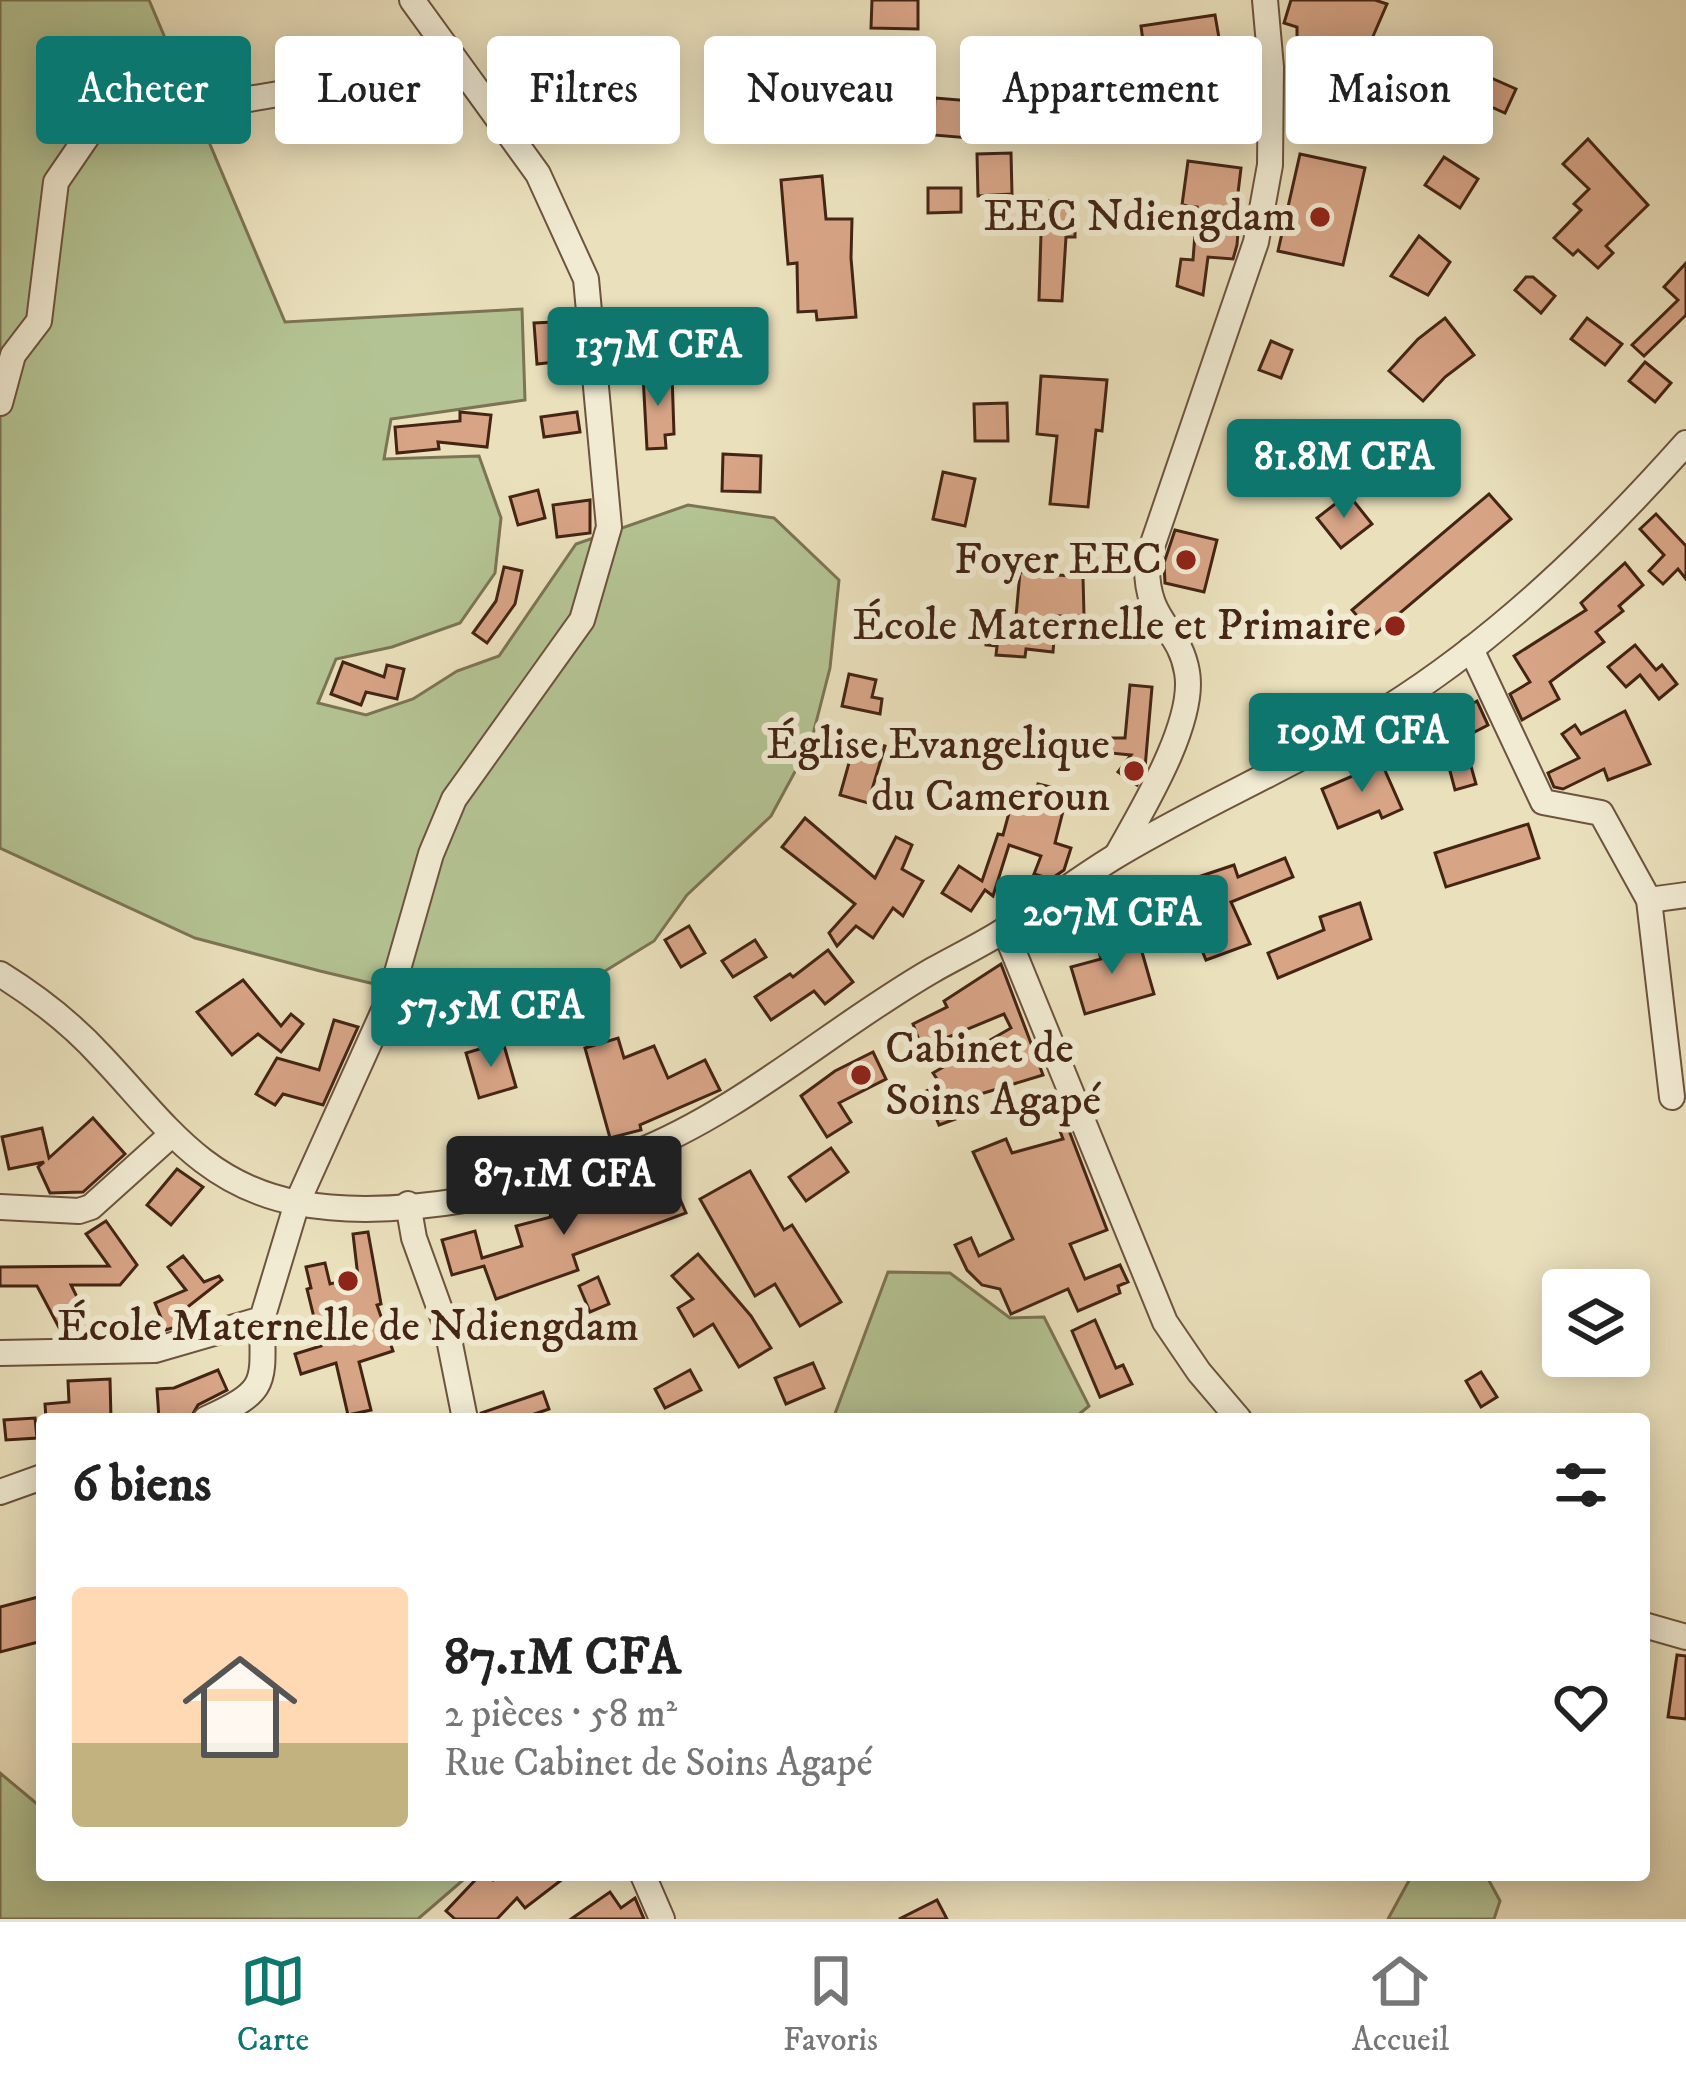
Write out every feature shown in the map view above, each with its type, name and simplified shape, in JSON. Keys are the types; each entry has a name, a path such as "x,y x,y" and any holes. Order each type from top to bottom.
{"street":[{"path":"412,0 437,36"},
{"path":"1117,855 1163,772 1181,722 1187,673 1146,592 1147,561 1256,242 1270,165 1271,67 1264,0"},
{"path":"219,1413 238,1404 262,1379 262,1319 297,1203 390,997 430,854 454,799 582,620 609,527 586,279 538,174 463,73"},
{"path":"0,403 13,355 38,321 56,182 95,125 275,95"},
{"path":"0,974 70,1026 170,1136 233,1179 297,1203 408,1204 494,1196 547,1184 673,1136 875,1005 1005,931 1117,855 1385,710 1471,649 1570,564 1686,443"},
{"path":"1471,649 1543,802 1601,813 1649,901 1672,1097"},
{"path":"1649,901 1686,895"},
{"path":"1005,931 1165,1322 1234,1413"},
{"path":"0,1208 92,1207 170,1136"},
{"path":"408,1204 414,1238 447,1329 464,1413"},
{"path":"0,1353 154,1350 262,1319"},
{"path":"0,1492 36,1479"},
{"path":"1650,1627 1686,1637"},
{"path":"646,1881 662,1919"}],"green space":[{"path":"0,0 149,0 164,36 36,36 36,144 210,144 285,322 522,309 525,400 391,419 384,459 479,456 501,518 495,573 460,623 392,647 336,659 318,703 366,715 413,699 457,671 499,656 576,544 688,505 774,518 839,580 830,668 811,742 771,816 687,895 654,941 566,995 408,992 320,971 195,938 0,848"},
{"path":"888,1272 950,1273 1010,1318 1044,1317 1089,1406 1080,1413 835,1413"},
{"path":"0,1773 36,1803 36,1881 462,1881 418,1919 0,1919"},
{"path":"1409,1881 1489,1881 1500,1901 1494,1919 1388,1919"}],"building":[{"path":"872,0 918,0 918,29 871,28"},
{"path":"1291,0 1387,4 1373,36 1297,36 1297,27 1284,23"},
{"path":"1215,15 1219,36 1142,36 1141,26"},
{"path":"1493,79 1516,89 1505,113 1493,108"},
{"path":"936,98 960,100 960,137 936,135"},
{"path":"1588,139 1648,205 1606,246 1613,253 1598,268 1578,250 1573,255 1554,238 1581,210 1574,204 1589,189 1563,164"},
{"path":"1011,153 1012,194 978,196 977,154"},
{"path":"1300,154 1365,168 1343,265 1278,251"},
{"path":"1444,157 1478,179 1460,208 1425,185"},
{"path":"1188,161 1241,168 1233,259 1208,257 1203,295 1177,286 1181,259 1193,260 1197,207 1182,205"},
{"path":"822,176 826,219 852,219 856,317 817,320 816,311 798,312 797,263 788,264 781,180"},
{"path":"928,188 961,188 961,212 928,213"},
{"path":"1042,201 1075,201 1075,237 1066,237 1062,301 1039,300"},
{"path":"1419,236 1450,262 1428,295 1391,276"},
{"path":"1686,263 1686,315 1644,356 1632,345 1678,300 1664,287"},
{"path":"1526,277 1533,277 1555,296 1541,313 1515,290"},
{"path":"1445,318 1474,355 1423,401 1389,371"},
{"path":"1587,318 1622,344 1605,365 1571,339"},
{"path":"755,319 758,351 711,355 708,323"},
{"path":"554,322 556,362 537,364 534,323"},
{"path":"1271,341 1292,350 1281,378 1259,370"},
{"path":"1645,362 1671,383 1655,402 1629,381"},
{"path":"672,374 674,434 665,435 666,448 647,449 643,375"},
{"path":"1041,376 1107,380 1088,507 1050,504 1057,436 1037,434"},
{"path":"1007,403 1008,441 975,441 974,404"},
{"path":"460,412 491,415 487,447 438,442 439,449 397,453 395,427 460,421"},
{"path":"577,412 580,432 544,437 541,417"},
{"path":"723,454 761,456 760,492 722,491"},
{"path":"943,472 975,479 965,526 933,519"},
{"path":"538,490 545,518 518,525 510,497"},
{"path":"1348,494 1372,524 1341,548 1317,518"},
{"path":"1489,494 1511,519 1374,635 1352,610"},
{"path":"590,500 590,533 557,537 553,505"},
{"path":"1656,514 1686,546 1686,579 1678,569 1663,584 1649,571 1664,555 1640,529"},
{"name":"Foyer EEC","path":"1175,530 1217,540 1204,592 1165,583 1164,563"},
{"path":"1625,563 1643,585 1619,606 1623,611 1596,632 1604,642 1550,682 1559,699 1522,720 1510,694 1530,682 1514,656 1586,610 1581,603"},
{"path":"504,567 522,571 515,604 487,643 473,633 496,601"},
{"path":"1020,572 1083,577 1084,616 1056,616 1053,652 1026,649 1025,657 996,655 997,646 986,645 987,626 1015,628"},
{"path":"1635,645 1656,670 1662,665 1677,684 1659,699 1640,675 1626,687 1608,667"},
{"path":"343,662 384,677 387,665 404,669 397,699 366,692 361,705 331,694"},
{"path":"849,674 876,680 872,697 882,699 880,714 842,706"},
{"path":"1130,685 1152,687 1145,768 1137,785 1118,772 1131,755 1110,753 1111,738 1125,738"},
{"path":"1477,701 1488,725 1463,738 1476,784 1455,790 1446,756 1418,765 1401,733 1440,714 1443,720"},
{"path":"1625,711 1650,764 1608,780 1604,769 1563,789 1554,787 1548,773 1579,758 1562,734 1575,725 1581,734"},
{"path":"856,738 885,746 868,803 840,795"},
{"path":"1379,757 1402,809 1382,818 1379,811 1338,828 1322,789 1362,772 1359,766"},
{"path":"1038,784 1068,791 1055,843 1071,848 1064,870 1051,879 1034,874 1041,856 1009,845 993,896 985,890 971,911 942,893 959,866 982,881 998,834 1003,835 1016,787 1036,792"},
{"path":"805,818 875,878 896,837 912,845 902,869 923,881 903,916 893,908 873,938 856,926 837,946 829,933 855,904 782,847"},
{"path":"1528,824 1539,858 1446,887 1435,853"},
{"path":"1285,858 1293,877 1231,902 1250,944 1206,960 1193,929 1202,925 1186,881 1234,865 1238,877"},
{"path":"1360,903 1371,939 1278,978 1268,953 1324,930 1320,917"},
{"path":"689,926 705,953 681,967 665,940"},
{"path":"1113,935 1118,952 1140,945 1154,994 1085,1014 1071,967 1101,959 1096,940"},
{"path":"755,940 766,957 733,977 722,961"},
{"path":"828,950 853,982 825,1004 814,991 771,1020 755,997 790,974 793,977"},
{"path":"1001,964 1043,1075 964,1099 969,1114 939,1125 926,1091 941,1085 933,1073 1011,1028 1004,1014 922,1048 913,1024 947,1007 944,1001"},
{"path":"243,980 281,1026 291,1014 303,1024 281,1052 258,1034 232,1055 197,1012"},
{"path":"334,1020 358,1027 323,1105 283,1094 275,1105 256,1094 277,1058 319,1070"},
{"path":"618,1038 624,1058 654,1046 668,1078 705,1060 720,1090 640,1125 641,1130 610,1138 585,1048"},
{"path":"503,1042 516,1087 479,1098 466,1053"},
{"path":"873,1052 886,1079 839,1103 851,1122 827,1137 801,1096 835,1071"},
{"path":"93,1118 125,1154 83,1192 50,1193 38,1167 44,1162 9,1169 2,1137 42,1128 49,1158"},
{"path":"1068,1128 1107,1230 1070,1244 1085,1279 1120,1265 1128,1282 1118,1286 1120,1293 1078,1311 1068,1289 1011,1314 1000,1289 982,1285 967,1270 955,1245 971,1238 979,1256 1013,1239 973,1152 1006,1139 1012,1153 1063,1139 1060,1131"},
{"path":"831,1148 848,1172 806,1201 789,1177"},
{"path":"177,1169 203,1187 171,1225 147,1205"},
{"path":"750,1171 784,1230 792,1225 841,1302 800,1326 775,1284 755,1296 700,1199"},
{"path":"670,1176 686,1213 573,1255 578,1270 496,1299 484,1266 452,1275 442,1240 475,1231 482,1258 522,1246 516,1226 551,1217 549,1210 585,1196 589,1210"},
{"path":"106,1221 137,1265 120,1285 71,1285 84,1311 78,1314 86,1330 63,1335 37,1286 0,1286 0,1267 109,1266 86,1234"},
{"path":"368,1232 381,1304 377,1305 393,1351 359,1362 371,1410 348,1413 336,1363 301,1374 295,1354 321,1346 306,1267 325,1263 330,1284 358,1277 353,1234"},
{"path":"698,1254 751,1316 771,1348 739,1367 713,1324 694,1336 678,1308 693,1299 672,1276"},
{"path":"183,1256 204,1282 219,1276 222,1280 185,1309 191,1322 166,1330 155,1303 186,1290 168,1267"},
{"path":"598,1277 609,1304 590,1312 579,1286"},
{"path":"1095,1320 1116,1368 1123,1365 1132,1384 1100,1397 1072,1331"},
{"path":"813,1363 824,1388 786,1404 775,1378"},
{"path":"218,1370 227,1390 198,1405 193,1413 159,1413 157,1389 174,1388"},
{"path":"690,1370 701,1390 665,1408 655,1389"},
{"path":"1481,1372 1497,1397 1481,1407 1466,1381"},
{"path":"110,1379 111,1413 46,1413 45,1404 69,1402 68,1381"},
{"path":"543,1392 549,1409 537,1413 481,1413"},
{"path":"35,1418 36,1438 6,1440 4,1420"},
{"path":"36,1598 36,1643 0,1652 0,1607"},
{"path":"1677,1655 1686,1656 1686,1719 1668,1717"},
{"path":"474,1881 560,1881 525,1908 517,1898 497,1919 455,1919 446,1911"},
{"path":"610,1892 621,1908 635,1898 644,1919 571,1919"},
{"path":"937,1900 947,1919 899,1919"}],"place":[{"name":"EEC Ndiengdam","path":"1320,217"},
{"name":"Foyer EEC","path":"1186,560"},
{"name":"École Maternelle et Primaire","path":"1395,626"},
{"name":"Église Evangelique du Cameroun","path":"1134,771"},
{"name":"Cabinet de Soins Agapé","path":"861,1075"},
{"name":"École Maternelle de Ndiengdam","path":"348,1281"}]}
